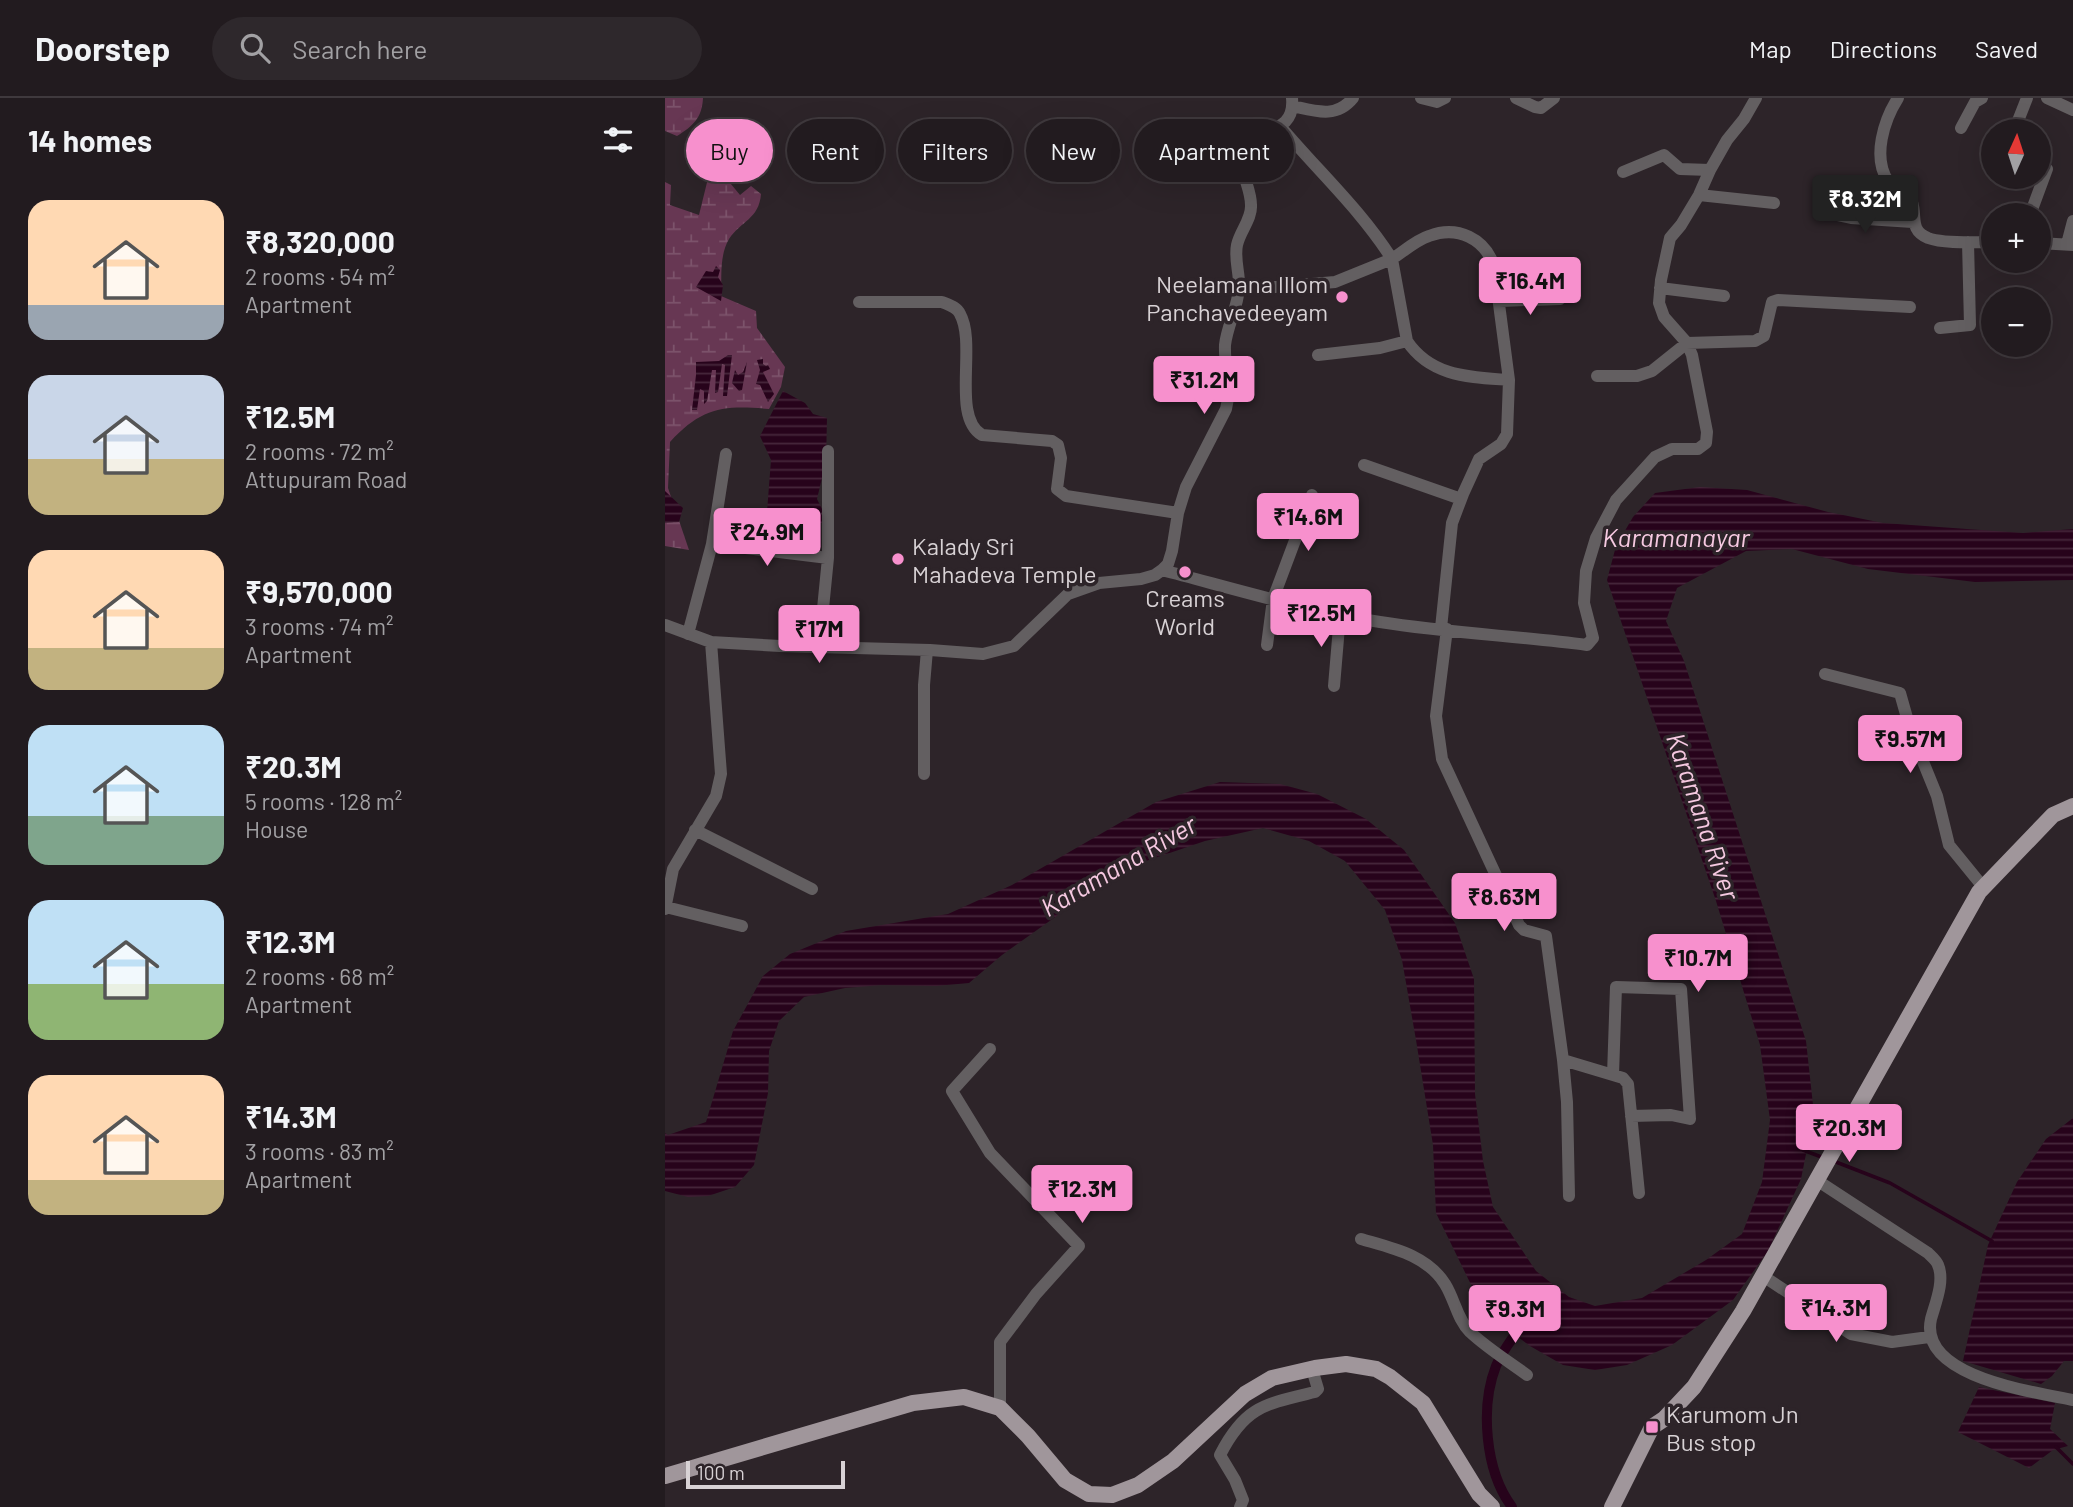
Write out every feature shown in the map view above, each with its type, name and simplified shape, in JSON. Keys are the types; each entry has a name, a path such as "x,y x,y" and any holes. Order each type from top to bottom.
{"main road":[{"path":"1612,1507 1652,1427 1664,1419 1704,1373 1763,1276 1984,888 2053,816 2073,806"},
{"path":"665,1476 913,1404 964,1397 1000,1408 1065,1480 1089,1494 1112,1495 1137,1485 1173,1461 1245,1394 1272,1378 1346,1364 1376,1369 1423,1404 1479,1494 1492,1507"}],"street":[{"path":"1287,119 1292,102 1325,112 1338,112 1353,98"},
{"path":"1421,98 1437,102 1445,98"},
{"path":"1516,98 1541,108 1554,98"},
{"path":"1162,570 1273,599 1382,623 1587,645 1593,638 1584,603 1586,571 1596,538 1616,500 1655,457 1672,449 1698,449 1706,443 1707,432 1692,355 1687,343 1664,317 1659,303 1660,288 1670,238 1681,225 1710,170 1756,98"},
{"path":"1898,98 1888,117 1880,155 1889,182 1910,196 1913,222 1917,231 1930,239 1981,242"},
{"path":"1961,128 1975,102 1982,98"},
{"path":"2019,119 2027,98"},
{"path":"2047,98 2073,110"},
{"path":"1294,142 1354,205 1392,259 1407,341 1425,361 1443,371 1467,377 1509,380"},
{"path":"1623,172 1664,155 1680,169 1710,170"},
{"path":"665,625 711,642 819,649 927,650 983,654 1014,646 1068,594 1099,583 1141,579 1162,570 1168,564 1186,487 1226,409 1229,396 1225,345 1240,290 1237,244 1250,215 1251,205 1245,182"},
{"path":"1699,195 1774,203"},
{"path":"1823,212 1851,218 1913,222"},
{"path":"2051,243 2070,244 2073,221"},
{"path":"1240,290 1335,282 1392,259 1429,236 1444,233 1465,235 1480,242 1490,253 1495,267 1509,380 1507,434 1501,444 1479,459 1452,523 1436,716 1442,759 1519,925 1524,930 1546,936 1567,1102 1569,1196"},
{"path":"1940,328 1970,325 1968,242"},
{"path":"1660,288 1724,296"},
{"path":"1499,301 1560,299"},
{"path":"1597,376 1637,376 1652,371 1687,343 1755,341 1764,336 1772,302 1778,300 1910,307"},
{"path":"859,302 942,302 955,307 961,314 965,332 967,403 975,431 982,435 1052,441 1058,445 1061,458 1057,489 1066,496 1178,513"},
{"path":"1318,355 1380,348 1407,341"},
{"path":"819,649 828,558 828,451"},
{"path":"688,634 712,544 726,454"},
{"path":"1364,465 1461,499"},
{"path":"1267,645 1273,599 1311,495"},
{"path":"712,544 828,558"},
{"path":"1334,686 1340,615"},
{"path":"711,642 721,774 716,796 673,869 665,908 742,926"},
{"path":"924,774 924,684 927,650"},
{"path":"1825,674 1900,693 1911,732 1937,796 1949,845 1984,888"},
{"path":"695,830 812,889"},
{"path":"1613,1075 1616,987 1681,989 1695,1120 1671,1115 1631,1116"},
{"path":"990,1049 952,1091 990,1153 1079,1246 1036,1294 1000,1342 1000,1408"},
{"path":"1563,1060 1623,1078 1627,1084 1639,1193"},
{"path":"1818,1181 1928,1252 1939,1266 1940,1280 1929,1337 1938,1351 1954,1364 1990,1382 2073,1400"},
{"path":"1361,1239 1396,1249 1426,1264 1445,1284 1461,1321 1470,1332 1527,1375"},
{"path":"1763,1276 1851,1334 1892,1342 1929,1337"},
{"path":"1240,1507 1243,1500 1220,1455 1231,1434 1250,1413 1277,1401 1315,1392 1318,1389 1313,1369"}],"green space":[{"path":"665,98 703,98 697,119 686,119 686,130 677,136 665,131"},
{"path":"665,182 671,185 670,205 699,215 707,182 729,182 740,195 751,186 761,194 757,209 734,233 726,246 721,296 756,311 757,328 785,367 781,387 769,409 726,408 715,411 693,422 670,442 668,488 689,550 665,546"}],"water":[{"path":"716,266 720,270 718,277 723,285 721,301 696,287 706,271 713,272"},
{"path":"732,355 727,396 723,396 725,365 722,364 718,392 715,393 716,370 712,370 707,401 704,404 704,391 700,389 697,410 692,410 696,362 719,361"},
{"path":"763,359 763,364 770,369 763,372 774,394 768,402 760,385 756,384 760,370 757,360"},
{"path":"747,362 742,390 739,391 732,383 735,370 738,375 743,372"},
{"path":"783,391 805,403 813,414 827,418 826,461 817,499 828,521 818,524 767,512 771,460 760,436"},
{"name":"Karamanayar","path":"1700,487 1747,490 1828,512 1883,523 2023,533 2073,529 2073,580 1975,582 1868,569 1792,549 1746,551 1677,588 1666,621 1684,661 1806,1041 1814,1114 1801,1179 1768,1251 1733,1300 1672,1345 1627,1365 1595,1370 1563,1365 1530,1346 1495,1320 1480,1303 1436,1213 1433,1145 1416,1040 1402,960 1385,910 1345,861 1309,841 1263,828 1205,841 1146,861 1079,900 1002,955 969,983 845,988 804,997 779,1021 769,1051 768,1093 754,1165 735,1187 708,1196 688,1197 665,1191 665,1133 668,1135 706,1122 733,1031 763,976 790,954 846,931 948,914 1012,885 1156,802 1220,782 1280,784 1317,794 1366,819 1404,850 1455,923 1474,979 1475,1094 1483,1161 1493,1207 1536,1271 1569,1297 1595,1306 1642,1298 1706,1260 1742,1234 1762,1182 1770,1120 1760,1045 1716,901 1607,580 1616,546 1633,517 1655,493"},
{"path":"665,491 683,508 679,522 665,523"},
{"path":"2073,1118 2073,1361 2064,1361 2052,1376 2041,1384 1963,1361 1988,1245 2017,1182 2046,1139"},
{"path":"1979,1387 2055,1403 2050,1429 2068,1446 2053,1450 2029,1468 1958,1432"}],"waterway":[{"path":"1803,1150 1824,1158"},
{"path":"1836,1162 1890,1183 1992,1241"},
{"path":"1512,1507 1496,1476 1491,1457 1488,1400 1496,1366 1522,1324"},
{"path":"2056,1447 2073,1464"}],"place":[{"name":"Neelamana Illom Panchavedeeyam","path":"1342,297"},
{"name":"Kalady Sri Mahadeva Temple","path":"898,559"},
{"name":"Creams World","path":"1185,572"},
{"name":"Karumom Jn Bus stop","path":"1652,1427"}],"water label":[{"name":"Karamana River","path":"1704,816"},
{"name":"Karamana River","path":"1118,865"}]}
